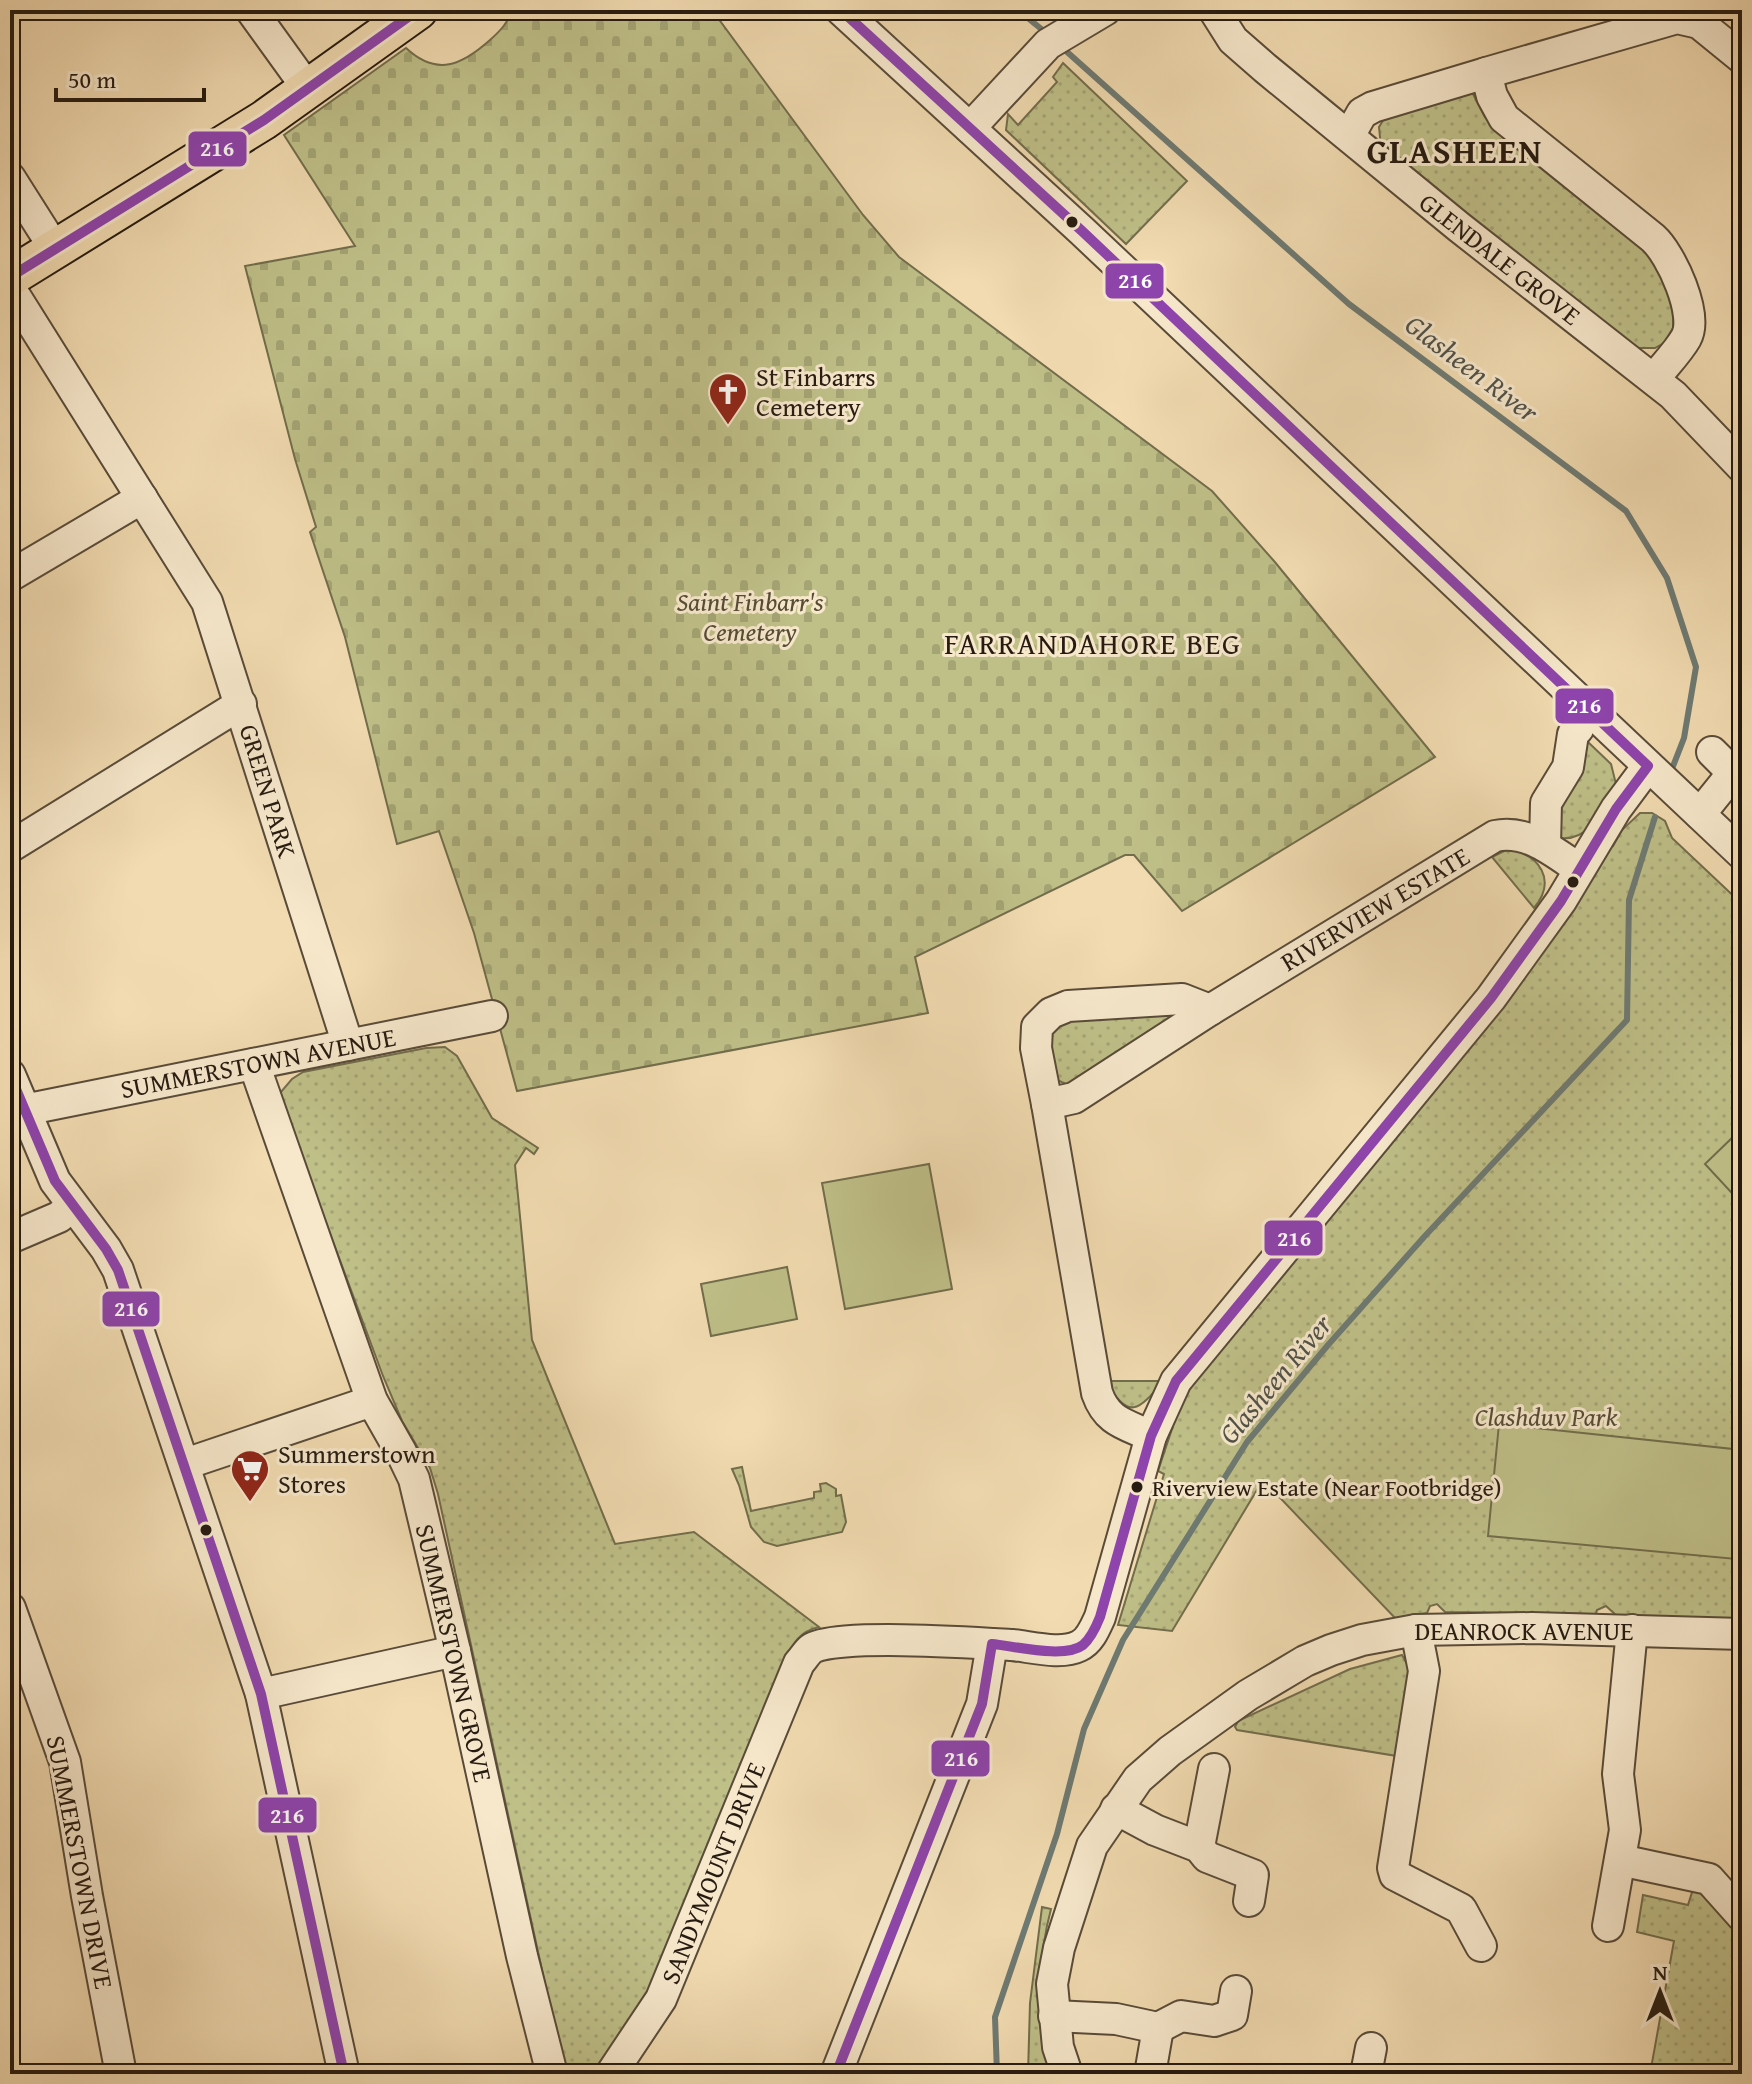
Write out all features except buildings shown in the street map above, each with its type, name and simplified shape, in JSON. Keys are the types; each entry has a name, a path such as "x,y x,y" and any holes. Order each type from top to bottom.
{"main road":[{"path":"10,277 264,120 418,10"}],"street":[{"path":"251,10 308,89"},
{"path":"841,10 1742,854"},
{"path":"970,128 1048,44 1105,10"},
{"name":"GLENDALE GROVE","path":"1214,10 1233,40 1494,255 1654,379 1742,467"},
{"path":"1349,136 1362,113 1373,107 1677,18 1699,23 1742,58"},
{"path":"1486,73 1497,108 1504,118 1653,238 1670,258 1683,296 1689,327 1685,339 1654,379"},
{"path":"10,178 55,249"},
{"path":"10,288 207,602 241,704"},
{"path":"10,576 142,498"},
{"name":"GREEN PARK","path":"10,847 241,704 348,1045"},
{"path":"1545,846 1546,803 1568,767 1573,734 1578,729"},
{"path":"1700,814 1733,773 1712,752"},
{"path":"836,2074 982,1704 992,1644 1061,1650 1077,1648 1086,1642 1100,1617 1151,1436 1176,1381 1491,998 1561,901 1616,809 1659,777"},
{"name":"RIVERVIEW ESTATE","path":"1047,1104 1074,1098 1210,1010 1495,836 1508,833 1545,846 1579,869"},
{"path":"1151,1436 1113,1420 1106,1414 1097,1393 1036,1048 1037,1027 1051,1013 1068,1006 1182,999 1210,1010"},
{"name":"SUMMERSTOWN AVENUE","path":"24,1110 492,1016"},
{"name":"SUMMERSTOWN GROVE","path":"254,1064 372,1401 414,1479 522,1956 552,2074"},
{"path":"10,1075 52,1176 118,1270 185,1464 261,1694 344,2074"},
{"path":"10,1238 59,1217 72,1206"},
{"path":"185,1464 372,1401"},
{"name":"SUMMERSTOWN DRIVE","path":"10,1608 65,1762 121,2074"},
{"name":"DEANROCK AVENUE","path":"1067,2074 1058,2047 1052,1984 1059,1948 1092,1846 1138,1779 1170,1751 1248,1695 1305,1661 1331,1650 1362,1640 1416,1630 1471,1627 1742,1634"},
{"path":"1416,1630 1424,1671 1393,1868 1395,1875 1461,1909 1481,1946"},
{"path":"1608,1926 1625,1830 1618,1774 1632,1630"},
{"name":"SANDYMOUNT DRIVE","path":"611,2074 661,1999 799,1663 811,1649 830,1643 877,1640 992,1644"},
{"path":"261,1694 455,1651"},
{"path":"1199,1847 1214,1769"},
{"path":"1116,1809 1155,1830 1199,1847 1207,1857 1253,1875 1249,1901"},
{"path":"1620,1860 1709,1879 1742,1916"},
{"path":"1054,2016 1116,2019 1158,2028 1181,2016 1214,2021 1232,2015 1236,1991"},
{"path":"1150,2074 1158,2028"}],"green space":[{"name":"Saint Finbarr's Cemetery","path":"512,10 712,10 863,215 899,257 1212,491 1274,561 1435,757 1182,911 1134,855 1125,855 915,957 928,1013 517,1091 474,933 439,831 397,844 345,637 310,532 316,527 295,459 245,266 355,246 284,135 406,48 417,57 439,65 469,56 500,30"},
{"path":"1063,63 1187,181 1126,244 1006,130 1008,114 1018,125 1057,82 1053,77"},
{"path":"1472,92 1485,117 1645,247 1666,285 1674,311 1673,328 1664,343 1655,348 1632,348 1381,147 1379,127 1385,117"},
{"path":"1588,742 1611,764 1616,784 1588,829 1571,838 1560,838 1555,833 1565,788"},
{"name":"Clashduv Park","path":"1640,813 1652,813 1665,821 1672,838 1742,904 1742,1620 1617,1616 1606,1606 1597,1610 1596,1614 1445,1612 1437,1604 1430,1606 1427,1613 1395,1618 1263,1480 1172,1631 1118,1625 1164,1474 1158,1471 1179,1408 1197,1376 1478,1037 1519,983 1608,844 1613,846 1622,830"},
{"path":"1508,849 1529,857 1542,870 1544,888 1534,908 1492,857"},
{"path":"1184,1011 1071,1084 1055,1079 1049,1036 1065,1019"},
{"path":"445,1047 457,1056 492,1118 538,1148 534,1154 526,1148 515,1165 532,1340 615,1544 694,1532 819,1627 800,1636 782,1665 647,1998 605,2060 591,2074 566,2074 563,2066 430,1468 402,1421 383,1376 281,1102 280,1093 303,1072"},
{"path":"1734,1136 1742,1144 1742,1204 1705,1164"},
{"path":"929,1164 952,1289 845,1309 822,1183"},
{"path":"787,1267 797,1319 711,1336 701,1284"},
{"path":"1106,1381 1163,1381 1147,1399 1134,1407 1121,1402"},
{"path":"1499,1424 1742,1450 1736,1559 1488,1536"},
{"path":"742,1467 751,1511 814,1498 814,1492 821,1491 820,1484 826,1483 836,1489 836,1496 841,1495 846,1522 842,1532 777,1546 764,1542 751,1527 732,1469"},
{"path":"1402,1655 1414,1676 1397,1756 1237,1730 1235,1727 1238,1721 1350,1669"},
{"path":"1694,1886 1742,1935 1742,2074 1650,2074 1674,1941 1637,1932 1643,1895 1688,1905"},
{"path":"1042,1907 1051,1909 1041,1972 1052,2074 1028,2074 1030,2003"}],"waterway":[{"name":"Glasheen River","path":"1018,10 1045,32"},
{"name":"Glasheen River","path":"1066,51 1349,304 1626,511 1667,578 1696,667 1684,738 1670,774"},
{"name":"Glasheen River","path":"997,2074 995,2017 1057,1834 1084,1729 1123,1640 1247,1442 1424,1237 1627,1020 1629,900 1655,817"}],"transit line":[{"name":"216","path":"10,277 264,120 418,10"},
{"name":"216","path":"836,2074 982,1704 992,1644 1064,1651 1075,1649 1088,1639 1100,1617 1151,1436 1176,1381 1491,998 1561,901 1616,809 1648,766 1082,231 841,10"},
{"name":"216","path":"10,1075 55,1181 118,1270 261,1694 344,2074"}],"place":[{"name":"St Finbarrs Cemetery","path":"728,426"},
{"name":"Riverview Estate (Near Footbridge)","path":"1137,1487"},
{"name":"Summerstown Stores","path":"250,1503"}],"district":[{"name":"GLASHEEN","path":"1455,151"},
{"name":"FARRANDAHORE BEG","path":"1093,644"}]}
